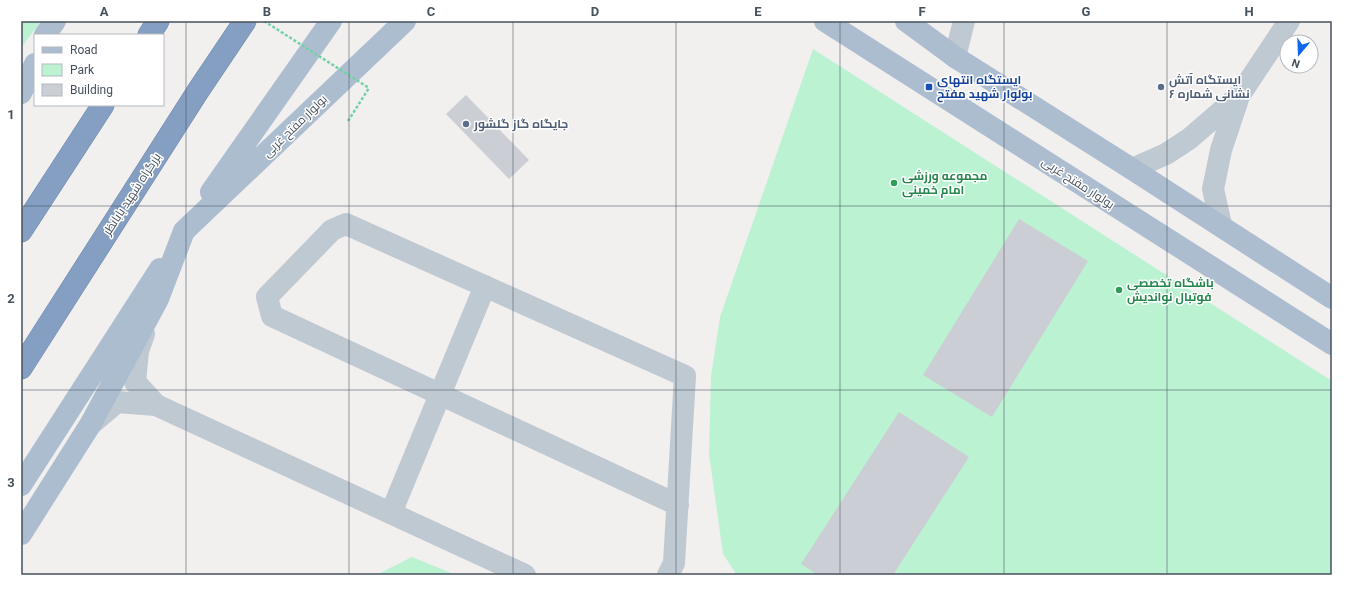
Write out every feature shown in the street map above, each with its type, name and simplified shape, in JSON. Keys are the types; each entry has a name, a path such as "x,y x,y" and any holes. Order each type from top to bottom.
{"highway":[{"path":"150,34 158,21"},
{"name":"بزرگراه شهید بابانظر","path":"21,368 198,91 245,21"},
{"path":"21,231 102,106"}],"main road":[{"path":"48,34 55,21"},
{"path":"21,485 184,231 331,21"},
{"name":"بولوار مفتح غربی","path":"184,231 405,21"},
{"name":"بولوار مفتح غربی","path":"825,21 1332,344"},
{"path":"906,21 955,57 1221,225 1332,298"},
{"path":"21,68 34,50"},
{"path":"21,78 34,56"},
{"path":"21,93 34,66"},
{"path":"21,534 90,425 158,299 184,231"}],"street":[{"path":"955,57 964,21"},
{"path":"1221,225 1213,189 1221,150 1239,96 1289,21"},
{"path":"1132,169 1166,154 1189,139 1239,96"},
{"path":"668,575 674,563 678,505 685,376 346,224 332,230 267,297 272,316 678,505"},
{"path":"391,513 485,286"},
{"path":"156,405 134,382 138,351 158,299"},
{"path":"90,425 117,402 156,405 525,575"}],"path":[{"path":"264,21 369,88 348,121"}],"green space":[{"path":"21,21 41,21 21,48"},
{"name":"مجموعه ورزشی امام خمینی","path":"813,49 1332,381 1332,575 737,575 723,554 709,454 711,376 720,317"},
{"path":"412,557 456,575 376,575"}],"building":[{"path":"466,95 529,160 509,179 446,114"},
{"path":"1019,219 1088,261 992,417 923,375"},
{"path":"899,412 969,457 893,575 818,575 801,564"}],"place":[{"name":"ایستگاه انتهای بولوار شهید مفتح","path":"929,87"},
{"name":"ایستگاه آتش نشانی شماره ۶","path":"1161,87"},
{"name":"جایگاه گاز گلشور","path":"466,124"},
{"name":"مجموعه ورزشی امام خمینی","path":"894,183"},
{"name":"باشگاه تخصصی فوتبال نواندیش","path":"1119,290"}]}
